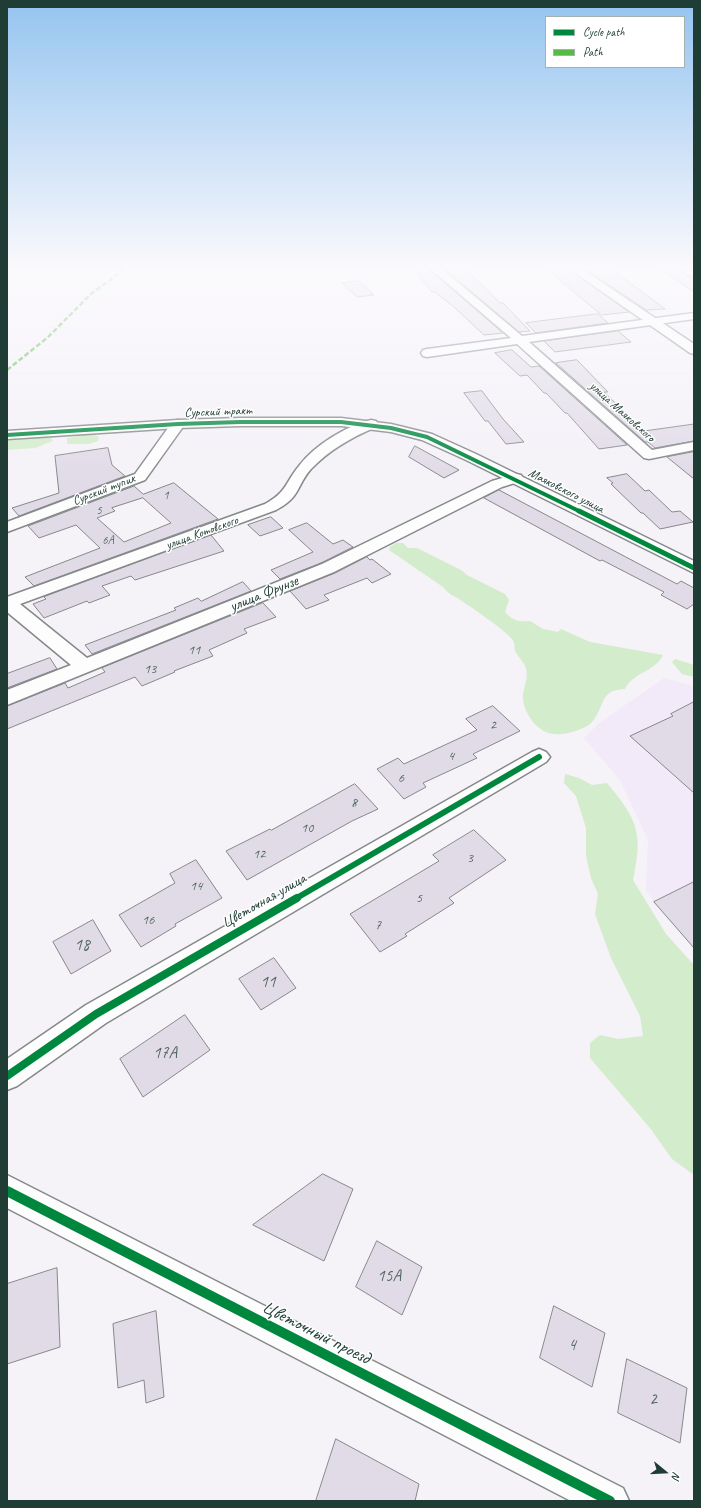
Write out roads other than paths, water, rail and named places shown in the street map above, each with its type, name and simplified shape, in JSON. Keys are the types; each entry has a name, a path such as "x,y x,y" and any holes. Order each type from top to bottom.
{"street":[{"name":"улица Маяковского","path":"514,335 649,455 694,446"},
{"path":"427,353 560,335"},
{"path":"673,335 694,350"},
{"name":"Сурский тракт","path":"7,435 178,424 300,421 371,424 428,438"},
{"name":"Сурский тупик","path":"7,527 140,477 178,424"},
{"name":"улица Котовского","path":"7,603 252,515 274,505 288,496 306,467 326,449 355,430 371,424"},
{"name":"Маяковского улица","path":"428,438 516,478 694,568"},
{"name":"улица Фрунзе","path":"7,698 328,568 497,484 516,478"},
{"path":"7,603 84,666"},
{"name":"Цветочная улица","path":"7,1076 96,1014 539,757"},
{"name":"Цветочный проезд","path":"7,1191 610,1501"}]}
